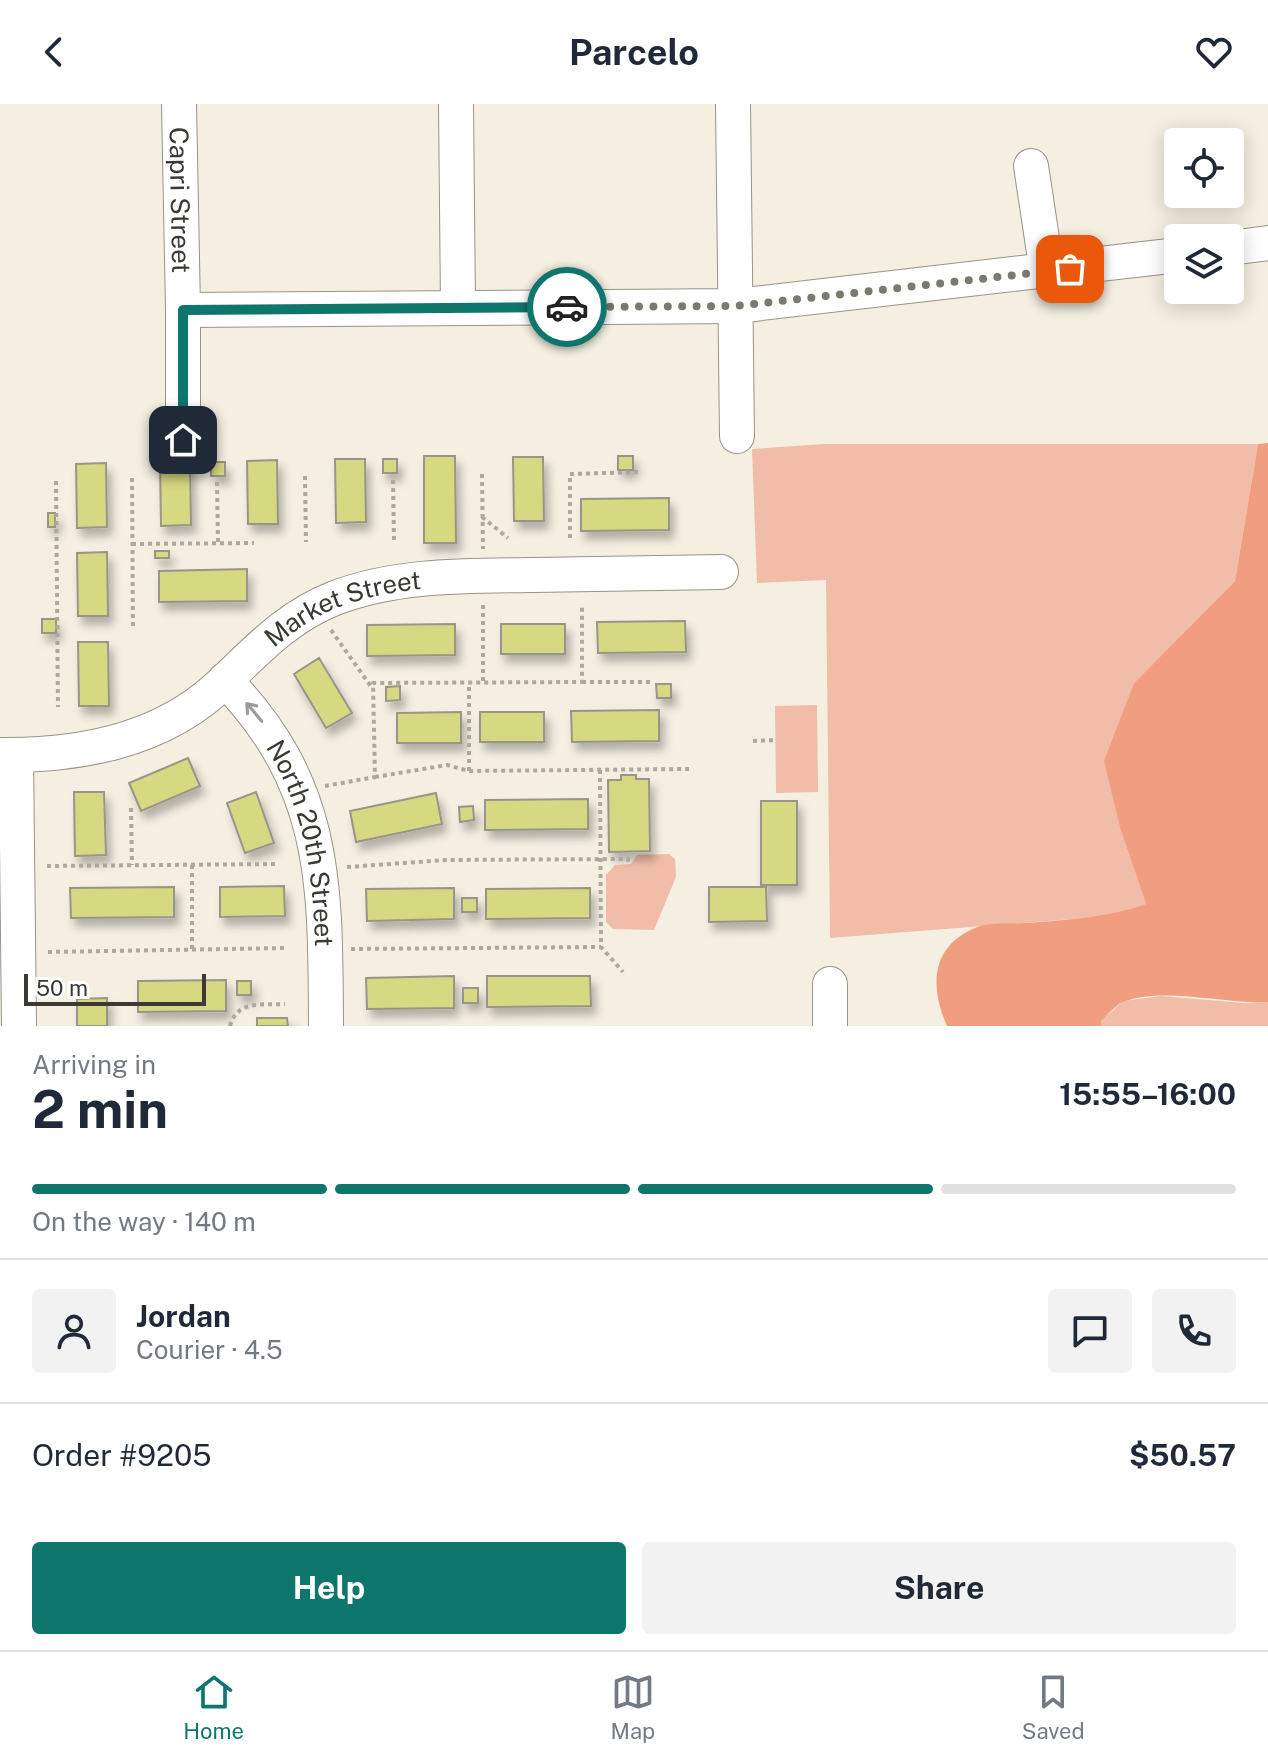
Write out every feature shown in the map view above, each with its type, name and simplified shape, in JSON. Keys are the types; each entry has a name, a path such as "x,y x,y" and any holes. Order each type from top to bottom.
{"street":[{"name":"Capri Street","path":"179,104 183,440"},
{"path":"456,104 458,307"},
{"path":"733,104 737,436"},
{"path":"1031,166 1047,272"},
{"path":"1244,246 1268,243"},
{"path":"183,310 736,306 1164,257"},
{"name":"Market Street","path":"8,755 79,750 119,741 179,715 225,680 270,636 309,611 333,598 385,584 476,575 721,572"},
{"name":"North 20th Street","path":"225,680 264,723 285,758 316,843 325,913 326,1026"},
{"path":"8,755 19,1026"},
{"path":"830,984 830,1026"}],"path":[{"path":"570,538 570,474 642,472"},
{"path":"482,474 483,559"},
{"path":"305,476 306,542"},
{"path":"132,478 133,630"},
{"path":"393,480 394,541"},
{"path":"56,481 58,707"},
{"path":"217,482 218,543"},
{"path":"482,517 508,538"},
{"path":"132,544 254,543"},
{"path":"582,594 582,682"},
{"path":"483,595 483,683"},
{"path":"325,621 373,690"},
{"path":"375,777 373,683 654,682"},
{"path":"469,683 469,771"},
{"path":"753,741 776,740"},
{"path":"317,788 447,765 469,771 689,769"},
{"path":"600,770 601,947 623,972"},
{"path":"131,808 132,865"},
{"path":"337,867 446,860 628,859 628,865"},
{"path":"44,866 279,864"},
{"path":"192,865 192,950"},
{"path":"342,949 601,947"},
{"path":"45,952 285,948"},
{"path":"230,1026 233,1015 247,1005 285,1004"}],"shaded area":[{"path":"1268,443 1268,1002 1177,996 1141,997 1115,1007 1101,1021 1101,1026 947,1026 938,997 938,970 949,946 960,936 986,925 1086,918 1146,904 1120,828 1104,761 1134,683 1235,581 1258,444"},
{"path":"824,444 1258,444 1235,581 1134,683 1105,761 1120,828 1146,904 1110,916 830,938 826,580 757,583 752,449"},
{"path":"817,705 818,792 776,793 775,706"},
{"path":"669,854 675,859 676,877 654,930 613,929 606,922 606,875 615,865 631,864 637,855"},
{"path":"1161,996 1268,1002 1268,1026 1101,1026 1101,1021 1123,1001"}],"building":[{"path":"424,456 455,456 456,543 424,543"},
{"path":"618,456 633,456 633,470 618,470"},
{"path":"513,457 543,457 544,521 514,521"},
{"path":"335,459 365,459 366,522 336,523"},
{"path":"383,459 397,459 397,473 383,473"},
{"path":"277,460 278,524 248,524 247,461"},
{"path":"190,461 191,525 161,526 160,462"},
{"path":"211,462 225,462 225,476 211,476"},
{"path":"106,463 107,527 77,528 76,464"},
{"path":"669,498 669,530 581,531 581,499"},
{"path":"48,513 55,513 55,527 48,527"},
{"path":"155,551 169,551 169,558 155,558"},
{"path":"107,552 108,616 78,616 77,553"},
{"path":"247,569 247,601 159,602 159,571"},
{"path":"42,619 56,619 56,633 42,633"},
{"path":"685,621 686,652 598,653 597,622"},
{"path":"455,624 455,655 367,656 367,625"},
{"path":"501,624 565,624 565,654 501,654"},
{"path":"78,642 108,642 109,706 79,706"},
{"path":"319,658 352,713 326,728 294,674"},
{"path":"656,684 671,684 671,698 657,698"},
{"path":"400,686 400,700 386,701 386,687"},
{"path":"659,710 659,741 572,742 571,711"},
{"path":"461,712 461,743 397,743 397,713"},
{"path":"480,712 544,712 544,742 480,742"},
{"path":"188,758 200,786 141,811 129,783"},
{"path":"621,775 649,779 650,851 609,852 608,780 621,780"},
{"path":"74,792 104,792 106,855 75,856"},
{"path":"256,792 274,843 245,853 227,803"},
{"path":"436,793 442,824 356,842 350,811"},
{"path":"588,799 588,829 485,830 485,800"},
{"path":"761,801 797,801 797,885 761,885"},
{"path":"473,806 474,820 460,822 459,807"},
{"path":"284,886 285,916 220,917 220,887"},
{"path":"174,887 174,917 71,918 70,888"},
{"path":"709,887 766,887 767,921 709,922"},
{"path":"454,888 454,919 367,921 366,889"},
{"path":"590,888 590,918 486,919 486,889"},
{"path":"462,898 477,898 477,912 462,912"},
{"path":"454,976 454,1008 367,1009 366,978"},
{"path":"487,976 590,976 591,1006 487,1007"},
{"path":"226,980 226,1011 138,1012 138,981"},
{"path":"237,981 251,981 251,995 237,995"},
{"path":"463,988 478,988 478,1003 463,1003"},
{"path":"107,998 107,1026 77,1026 77,999"},
{"path":"257,1018 287,1018 288,1026 257,1026"}],"way so far":[{"path":"567,307 736,306 1070,269"}],"route":[{"path":"183,440 183,310 567,307"}]}
